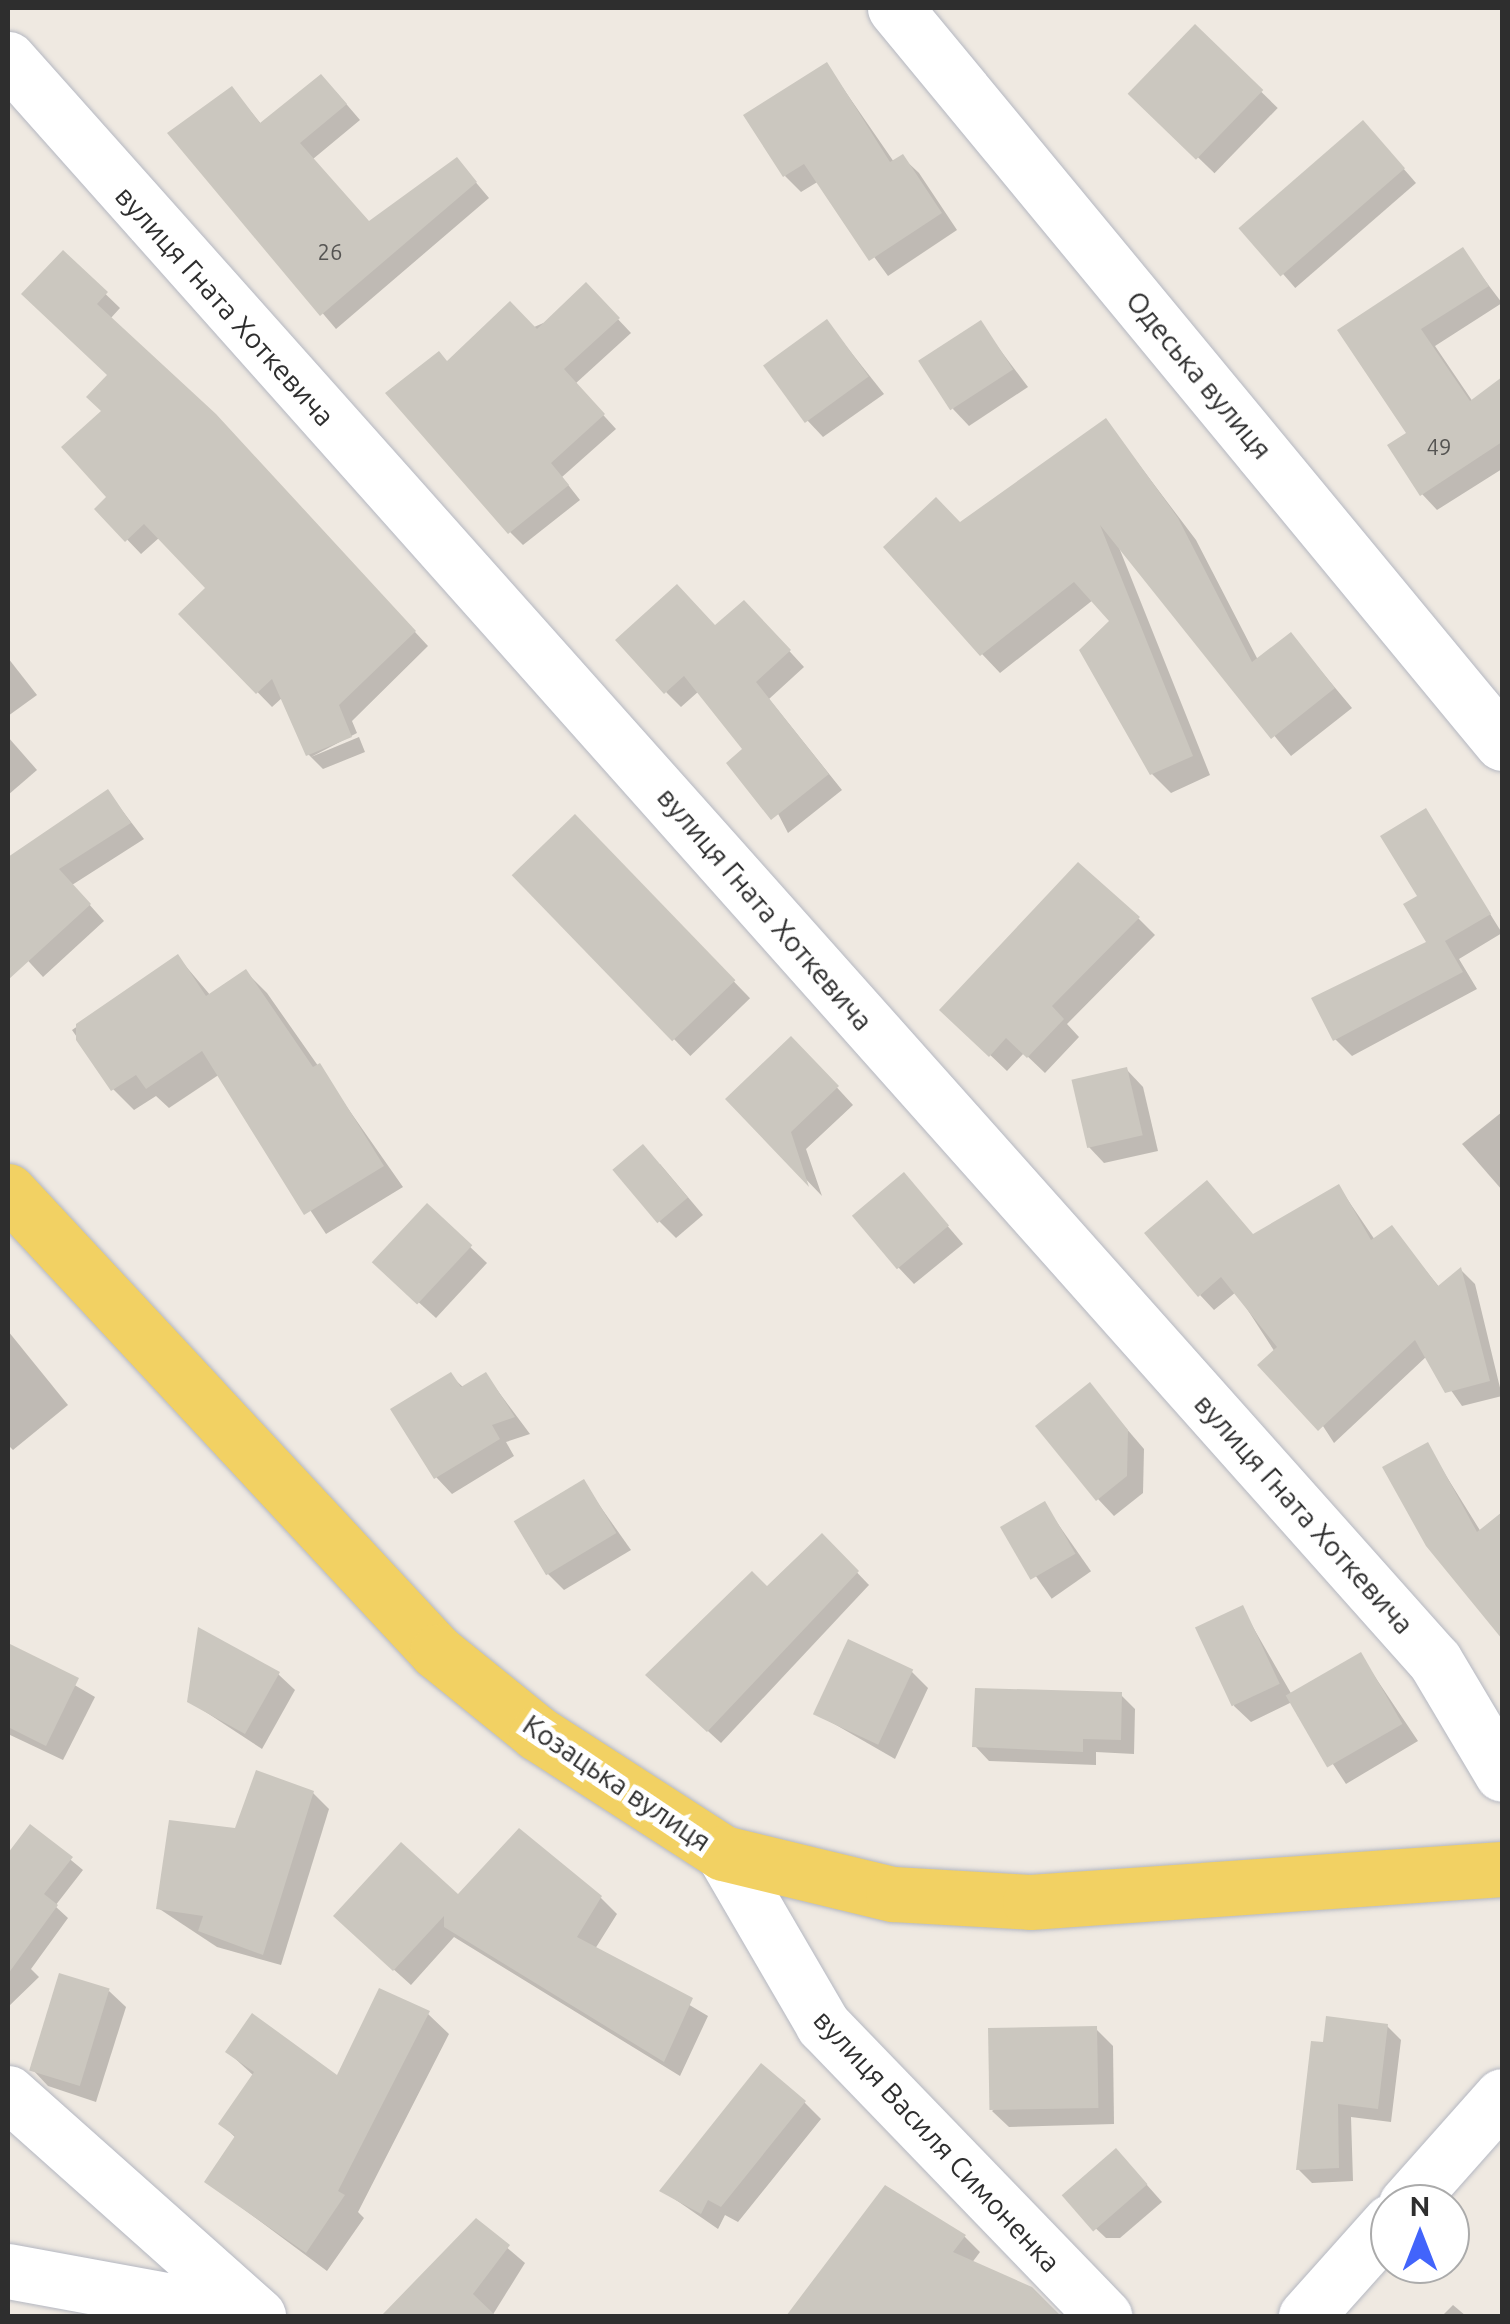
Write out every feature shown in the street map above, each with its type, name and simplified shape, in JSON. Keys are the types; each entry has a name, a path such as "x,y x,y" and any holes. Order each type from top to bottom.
{"main road":[{"name":"Козацька вулиця","path":"8,1192 437,1652 537,1733 723,1853 893,1894 1030,1902 1502,1869"}],"street":[{"name":"Одеська вулиця","path":"896,8 1502,743"},
{"name":"вулиця Гната Хоткевича","path":"8,59 1435,1661 1502,1774"},
{"name":"вулиця Василя Симоненка","path":"723,1853 823,2025 1104,2316"},
{"path":"8,2092 255,2316"},
{"path":"1424,2184 1502,2096"},
{"path":"1306,2316 1370,2244"},
{"path":"8,2271 255,2316"}],"building":[{"path":"1195,24 1263,90 1196,160 1128,94"},
{"path":"827,62 890,162 903,154 942,213 869,261 804,164 783,177 743,115"},
{"path":"321,74 347,104 300,143 369,221 457,157 477,182 320,316 167,133 232,86 260,123"},
{"path":"1363,120 1405,168 1280,277 1238,228"},
{"path":"1463,247 1489,286 1421,329 1470,401 1502,377 1502,442 1420,496 1387,445 1406,433 1337,330"},
{"path":"63,250 108,292 97,304 216,414 416,631 339,705 352,737 306,756 272,679 256,694 178,614 205,588 144,524 125,542 94,509 106,497 61,447 101,411 86,397 107,375 21,294"},
{"path":"586,282 620,318 564,369 605,414 551,463 569,485 508,534 385,393 439,351 447,361 510,301 537,329"},
{"path":"827,319 869,376 805,423 763,365"},
{"path":"981,320 1013,369 950,410 918,361"},
{"path":"1106,418 1178,518 1252,662 1291,632 1335,688 1271,739 1100,525 1193,756 1150,775 1079,650 1109,621 1074,582 980,656 883,547 936,497 960,522"},
{"path":"677,584 715,625 744,600 791,650 756,682 829,774 771,820 726,763 742,749 684,676 664,694 615,640"},
{"path":"108,789 131,823 59,869 91,904 8,980 8,857"},
{"path":"1426,808 1491,914 1445,941 1463,972 1333,1041 1311,998 1426,942 1403,904 1417,896 1380,836"},
{"path":"575,814 735,980 672,1041 512,875"},
{"path":"1078,862 1140,917 1052,1006 1064,1019 1027,1058 1006,1038 989,1057 939,1010"},
{"path":"178,954 206,996 246,969 313,1067 320,1063 384,1166 304,1215 202,1051 146,1089 136,1075 111,1091 76,1040 76,1024"},
{"path":"791,1036 839,1086 791,1132 809,1187 725,1099"},
{"path":"1127,1067 1143,1135 1087,1148 1071,1080"},
{"path":"643,1144 688,1198 657,1223 612,1170"},
{"path":"904,1172 949,1226 897,1269 852,1216"},
{"path":"1207,1180 1253,1234 1339,1184 1371,1240 1392,1225 1438,1286 1461,1267 1490,1381 1445,1393 1415,1340 1318,1431 1257,1365 1277,1347 1221,1277 1198,1297 1144,1233"},
{"path":"427,1203 472,1245 417,1305 372,1262"},
{"path":"451,1372 461,1387 486,1372 515,1417 492,1425 500,1439 434,1479 390,1409"},
{"path":"1090,1382 1128,1430 1127,1476 1096,1501 1035,1426"},
{"path":"1428,1442 1477,1532 1502,1512 1502,1639 1426,1546 1382,1467"},
{"path":"584,1479 616,1533 546,1575 514,1521"},
{"path":"1045,1501 1076,1554 1030,1580 1000,1527"},
{"path":"822,1533 859,1571 707,1732 645,1675 752,1571 767,1586"},
{"path":"1243,1605 1280,1684 1232,1706 1195,1627"},
{"path":"198,1627 280,1672 245,1734 187,1702"},
{"path":"848,1639 913,1669 878,1745 813,1714"},
{"path":"8,1643 79,1678 46,1746 8,1727"},
{"path":"1361,1652 1402,1724 1327,1767 1286,1696"},
{"path":"975,1688 1122,1692 1121,1740 1083,1739 1083,1752 972,1747"},
{"path":"256,1770 314,1791 263,1955 198,1931 203,1916 156,1909 169,1820 235,1828"},
{"path":"30,1824 73,1857 44,1894 58,1905 8,1974 8,1853"},
{"path":"519,1828 602,1896 577,1937 693,1998 664,2062 444,1927 444,1916 393,1971 333,1916 401,1842 458,1894"},
{"path":"59,1973 110,1988 80,2086 29,2071"},
{"path":"379,1988 430,2011 338,2191 345,2195 306,2253 204,2182 235,2136 218,2124 254,2072 225,2052 252,2013 337,2075"},
{"path":"1326,2016 1388,2024 1378,2109 1338,2104 1339,2168 1296,2170 1311,2041 1323,2042"},
{"path":"1097,2026 1098,2108 989,2110 988,2028"},
{"path":"761,2063 806,2101 721,2207 708,2200 701,2214 659,2191"},
{"path":"1116,2148 1147,2184 1093,2231 1062,2195"},
{"path":"885,2185 966,2235 953,2252 1032,2287 1061,2316 786,2316"},
{"path":"476,2218 510,2245 473,2294 496,2316 381,2316"}]}
